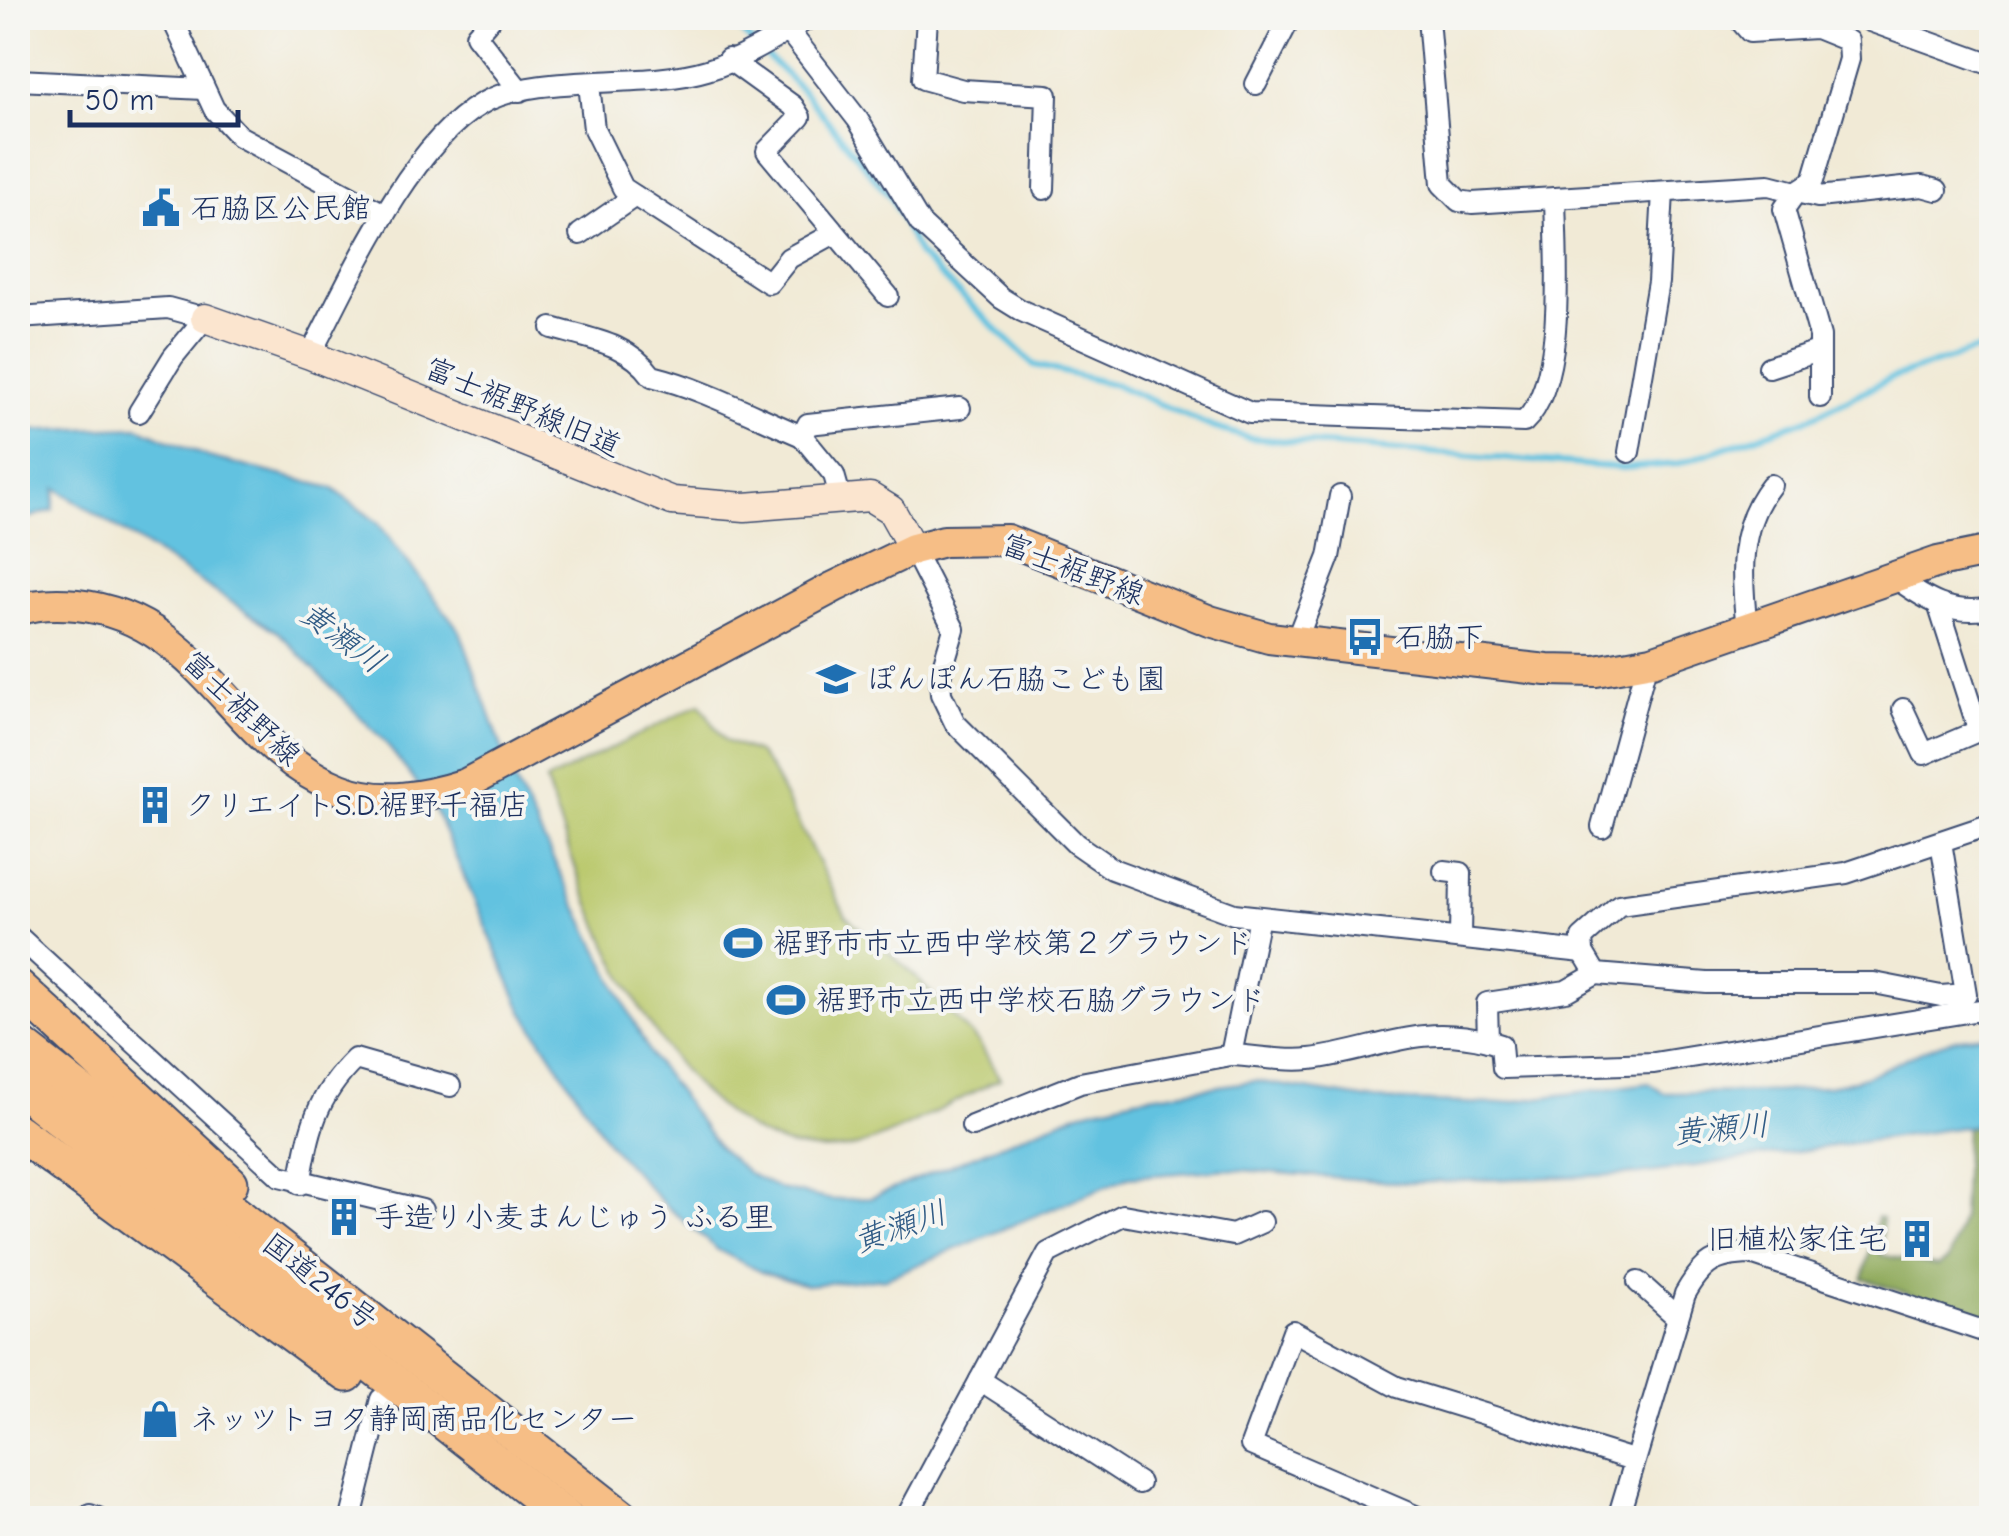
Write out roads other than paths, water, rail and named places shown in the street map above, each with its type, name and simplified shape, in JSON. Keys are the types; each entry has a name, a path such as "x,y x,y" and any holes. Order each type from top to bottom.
{"highway":[{"path":"18,987 318,1264 352,1306"},
{"name":"国道246号","path":"18,1043 622,1518"},
{"name":"国道246号","path":"18,1086 565,1518"},
{"path":"18,1132 443,1444 565,1518"}],"main road":[{"name":"富士裾野線","path":"18,610 74,604 104,608 146,623 189,656 262,734 298,766 340,789 388,799 424,797 466,784 817,596 914,549 944,541 1008,540 1210,622 1296,641 1547,670 1596,671 1647,662 1938,562 1992,551"}],"street":[{"path":"172,18 214,108 244,140 384,214"},
{"path":"491,18 476,35 520,91"},
{"path":"310,355 384,214 456,122 483,102 520,91 708,70 808,18"},
{"path":"927,18 923,79 963,90 1047,96 1044,189"},
{"path":"1256,84 1290,18"},
{"path":"1428,18 1442,184 1448,194 1472,203 1769,185 1818,198 1922,186 1937,190"},
{"path":"1738,18 1750,32 1816,28 1848,41"},
{"path":"1848,41 1871,19 1992,65"},
{"path":"779,34 858,120 920,223 1002,298 1062,330 1250,413 1524,422 1544,396 1549,365 1556,285 1555,198"},
{"path":"1820,397 1820,336 1784,209 1796,192 1812,181 1850,58 1848,41"},
{"path":"734,56 794,106 800,117 767,151 888,296"},
{"path":"18,80 204,89"},
{"path":"589,84 594,129 623,188 770,283 789,258 833,234"},
{"path":"1630,452 1658,282 1663,192"},
{"path":"580,234 635,196"},
{"path":"18,318 168,308 205,318 173,356 139,412"},
{"name":"富士裾野線旧道","path":"205,318 310,355 672,501 745,507 840,496 870,497 890,510 914,549"},
{"path":"552,328 623,349 638,357 652,376 698,387 717,401 802,436 834,475 840,496"},
{"path":"1768,366 1818,351"},
{"path":"802,436 808,424 960,408"},
{"path":"1748,628 1744,549 1749,518 1770,485"},
{"path":"1296,641 1329,557 1340,496"},
{"path":"914,549 951,615 954,629 944,658 940,694 954,722 1076,844 1112,869 1234,914 1583,952"},
{"path":"1894,577 1939,607 1970,612 1992,608"},
{"path":"1903,708 1924,754 1985,727 1939,607"},
{"path":"1602,827 1647,662"},
{"path":"1596,974 1583,952 1582,938 1619,905 1846,873 1992,824"},
{"path":"1941,842 1966,994"},
{"path":"1444,871 1461,873 1460,938"},
{"path":"1231,1055 1259,918"},
{"path":"18,936 280,1176 300,1184 422,1210"},
{"path":"1488,1042 1488,1003 1566,991 1596,974 1708,982 1874,983 1942,996 1966,994 1992,1008"},
{"path":"972,1126 1080,1083 1231,1055 1310,1059 1383,1040 1453,1033 1501,1045 1504,1068 1654,1063 1992,1008"},
{"path":"300,1184 312,1116 355,1059 450,1086"},
{"path":"906,1518 1048,1253 1123,1215 1233,1235 1262,1222"},
{"path":"1618,1518 1678,1318 1700,1268 1720,1255 1752,1254 1992,1334"},
{"path":"1638,1282 1678,1318"},
{"path":"1420,1518 1251,1445 1294,1331 1398,1386 1633,1460"},
{"path":"980,1380 1139,1483"},
{"path":"351,1518 381,1398"}],"water":[{"name":"黄瀬川","path":"138,427 208,457 332,488 378,523 460,631 512,776 651,1056 719,1148 748,1173 780,1189 832,1200 871,1198 1080,1112 1135,1098 1255,1081 1375,1100 1494,1104 1649,1083 1664,1093 1778,1091 1862,1078 1933,1046 1971,1036 1991,1036 1991,1123 1640,1174 1407,1183 1228,1169 1128,1177 886,1278 806,1285 761,1272 718,1250 664,1204 609,1144 522,1010 433,805 385,742 279,633 56,488 53,510 18,521 18,431"}],"waterway":[{"path":"727,18 803,91 892,199 918,254 1034,365 1116,385 1212,427 1249,438 1622,468 1677,464 1808,419 1891,378 1992,345"}],"place":[{"name":"石脇区公民館","path":"161,208"},
{"name":"石脇下","path":"1365,637"},
{"name":"ぽんぽん石脇こども園","path":"836,679"},
{"name":"クリエイトS.D.裾野千福店","path":"155,805"},
{"name":"裾野市市立西中学校第２グラウンド","path":"743,943"},
{"name":"裾野市立西中学校石脇グラウンド","path":"786,1000"},
{"name":"手造り小麦まんじゅう ふる里","path":"344,1217"},
{"name":"旧植松家住宅","path":"1917,1239"},
{"name":"ネッツトヨタ静岡商品化センター","path":"160,1419"}]}
